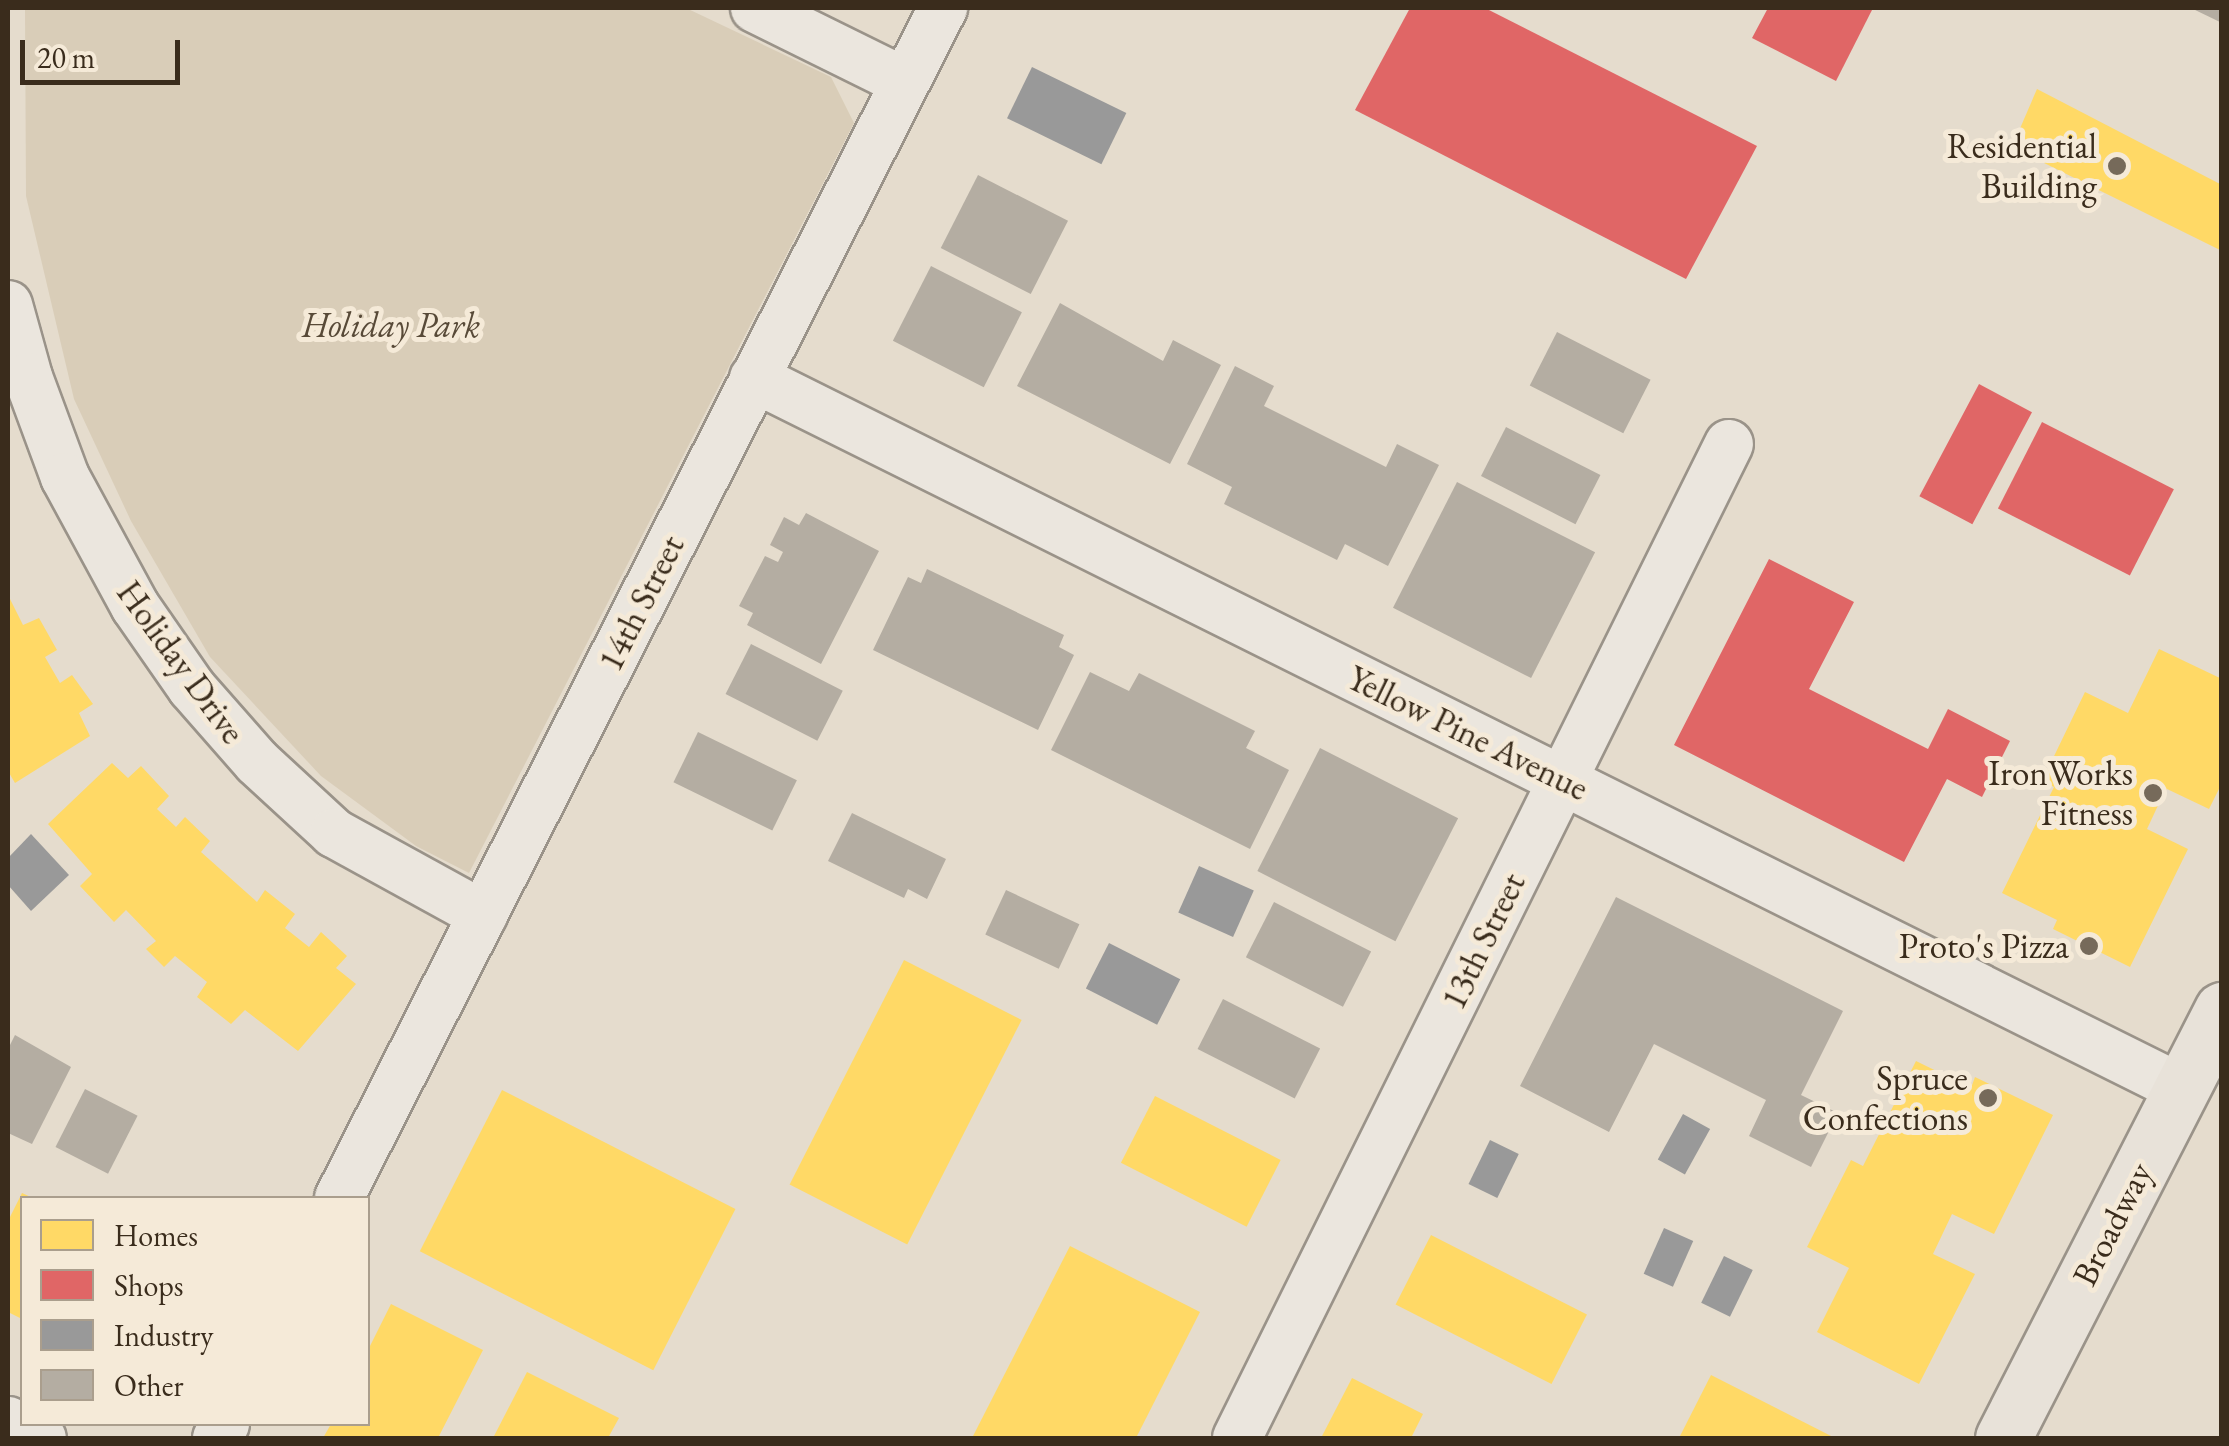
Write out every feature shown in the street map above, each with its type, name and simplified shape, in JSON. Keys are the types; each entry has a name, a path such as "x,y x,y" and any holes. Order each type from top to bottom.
{"main road":[{"name":"Broadway","path":"2003,1438 2222,1010"}],"street":[{"path":"755,8 905,82"},
{"name":"14th Street","path":"339,1196 943,8"},
{"name":"Holiday Drive","path":"8,306 28,377 65,478 134,606 192,688 257,762 334,833 482,914"},
{"name":"Yellow Pine Avenue","path":"754,378 2182,1089"},
{"name":"13th Street","path":"1237,1438 1729,444"},
{"path":"8,1421 42,1438"}],"green space":[{"name":"Holiday Park","path":"25,8 686,8 831,77 854,123 469,873 416,846 321,776 210,657 131,521 74,399 26,196"}],"building: Homes":[{"name":"Residential Building","path":"2037,89 2222,185 2222,251 2012,147"},
{"path":"8,595 23,625 39,618 57,650 45,657 60,683 72,675 93,704 79,713 90,736 15,783 8,771"},
{"path":"2159,649 2222,679 2222,783 2209,809 2167,789 2162,797 2147,829 2188,849 2130,967 2053,929 2057,920 2002,893 2054,787 2042,781 2085,692 2128,713"},
{"path":"112,763 128,778 141,766 169,796 157,809 176,827 185,817 210,841 201,852 257,902 265,890 295,914 285,928 309,947 321,932 347,956 336,968 356,984 298,1051 245,1010 231,1024 197,997 207,982 175,956 164,967 146,949 156,941 126,910 114,922 80,886 92,874 48,824"},
{"path":"904,960 1022,1020 907,1244 790,1185"},
{"path":"1916,1061 1971,1088 1975,1077 2053,1115 1994,1234 1952,1214 1933,1254 1975,1274 1919,1384 1817,1332 1849,1268 1807,1247 1851,1160 1863,1166"},
{"path":"502,1090 735,1209 653,1370 420,1251"},
{"path":"1155,1096 1281,1160 1247,1227 1121,1163"},
{"path":"20,1197 20,1318 8,1312 8,1221"},
{"path":"1431,1235 1587,1314 1552,1384 1396,1304"},
{"path":"1070,1246 1200,1312 1136,1438 972,1438"},
{"path":"391,1304 483,1350 438,1438 323,1438 330,1426 370,1426 370,1346"},
{"path":"527,1372 619,1418 608,1438 493,1438"},
{"path":"1711,1375 1835,1438 1679,1438"},
{"path":"1352,1378 1423,1414 1411,1438 1321,1438"}],"building: Shops":[{"path":"1410,8 1485,8 1757,146 1686,279 1355,110"},
{"path":"1768,8 1873,8 1836,81 1752,38"},
{"path":"1979,384 2032,412 1972,524 1919,496"},
{"path":"2042,422 2174,489 2130,576 1998,508"},
{"path":"1769,559 1854,602 1809,689 1928,749 1948,709 2010,741 1982,797 1947,779 1904,862 1674,745"}],"building: Industry":[{"path":"1032,67 1126,113 1101,164 1007,118"},
{"path":"31,834 69,875 31,911 8,885 8,858"},
{"path":"1199,866 1254,890 1233,937 1178,913"},
{"path":"1109,943 1180,979 1157,1025 1086,988"},
{"path":"1683,1114 1710,1129 1685,1175 1658,1159"},
{"path":"1490,1140 1519,1154 1497,1198 1469,1184"},
{"path":"1664,1228 1693,1241 1673,1287 1644,1274"},
{"path":"1724,1256 1753,1270 1730,1317 1701,1303"}],"building: Other":[{"path":"2191,8 2222,8 2222,23"},
{"path":"978,175 1068,221 1031,294 941,248"},
{"path":"931,266 1022,312 984,387 893,341"},
{"path":"1060,303 1163,361 1173,340 1221,365 1170,464 1017,386"},
{"path":"1557,332 1651,380 1623,433 1530,385"},
{"path":"1235,366 1274,386 1264,406 1386,467 1397,444 1439,465 1388,566 1345,544 1337,560 1224,504 1232,487 1187,464"},
{"path":"1506,427 1600,475 1575,524 1481,476"},
{"path":"1457,482 1595,552 1531,678 1393,608"},
{"path":"806,513 879,551 821,664 747,625 753,613 739,606 765,556 778,562 783,552 770,545 784,517 799,525"},
{"path":"927,569 1064,635 1059,647 1074,655 1038,730 873,650 908,577 921,583"},
{"path":"751,644 843,691 817,741 726,694"},
{"path":"1090,672 1129,691 1139,673 1255,731 1246,748 1289,770 1250,849 1051,750"},
{"path":"698,732 797,780 772,831 673,782"},
{"path":"1320,748 1458,818 1395,941 1257,871"},
{"path":"852,813 946,859 927,899 908,889 904,898 828,861"},
{"path":"1006,890 1079,924 1059,969 985,934"},
{"path":"1616,897 1843,1011 1801,1095 1838,1113 1811,1167 1749,1136 1766,1100 1654,1044 1609,1132 1520,1086"},
{"path":"1274,902 1371,951 1343,1007 1246,957"},
{"path":"1223,999 1320,1048 1295,1098 1198,1049"},
{"path":"15,1035 71,1067 32,1144 8,1133 8,1049"},
{"path":"85,1089 138,1116 108,1174 55,1147"}],"place":[{"name":"Residential Building","path":"2117,166"},
{"name":"IronWorks Fitness","path":"2153,793"},
{"name":"Proto's Pizza","path":"2089,946"},
{"name":"Spruce Confections","path":"1988,1098"}]}
